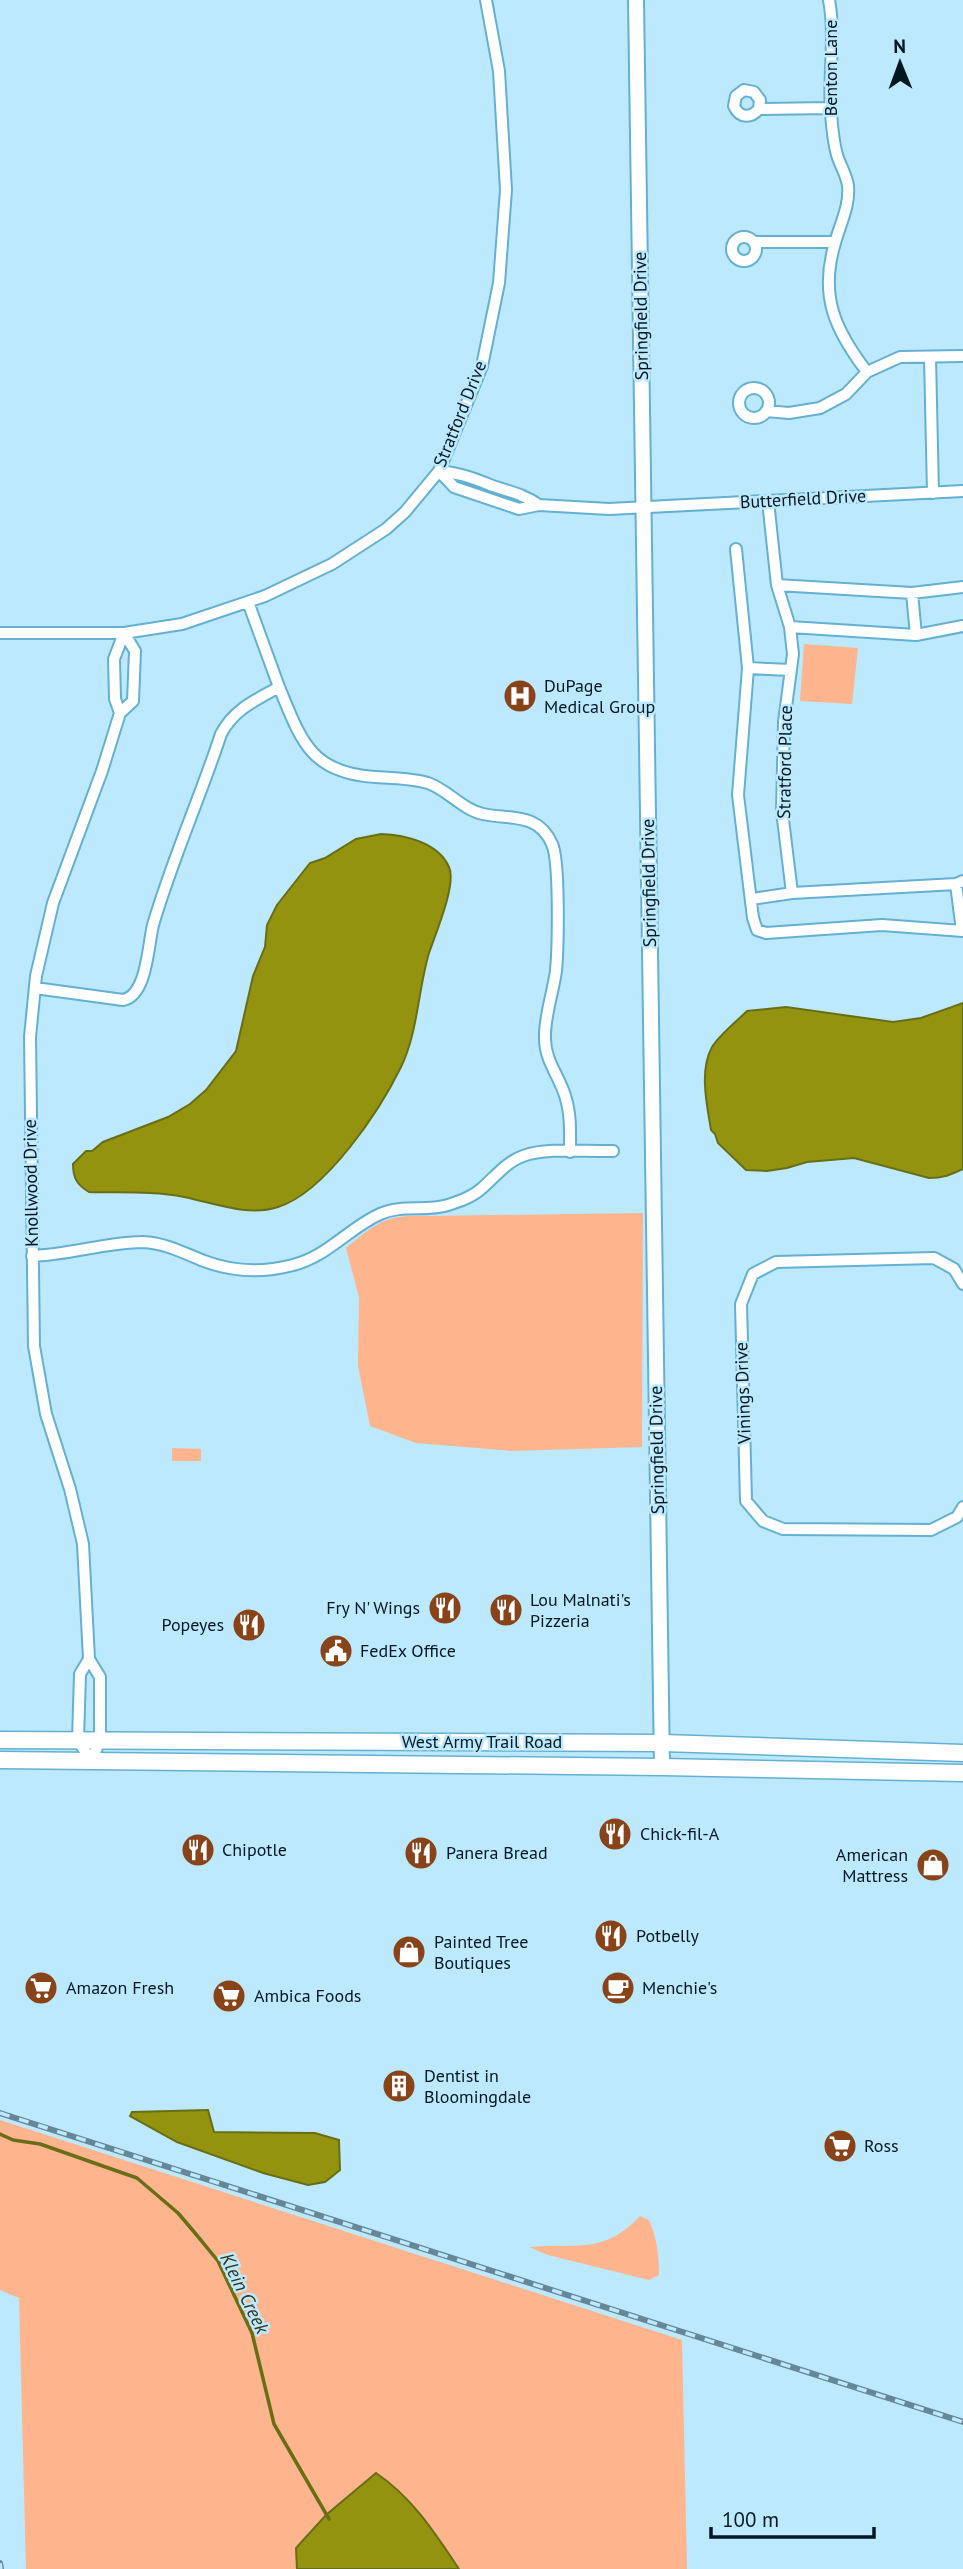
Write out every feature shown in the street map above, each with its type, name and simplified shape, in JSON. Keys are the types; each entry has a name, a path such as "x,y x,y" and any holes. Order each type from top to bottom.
{"main road":[{"name":"West Army Trail Road","path":"0,1740 663,1743 963,1753"},
{"name":"West Army Trail Road","path":"0,1760 963,1773"}],"street":[{"name":"Stratford Drive","path":"0,633 124,633 182,624 248,602 285,588 332,564 386,529 405,512 439,471 482,366 499,283 506,190 499,71 486,0"},
{"name":"Springfield Drive","path":"636,0 662,1767"},
{"name":"Benton Lane","path":"829,0 834,25 830,108 837,154 848,186 845,214 829,266 828,287 833,317 846,344 867,372"},
{"path":"760,109 830,108"},
{"path":"754,242 835,242"},
{"path":"766,411 789,414 820,408 846,394 867,372 900,358 963,356"},
{"path":"930,357 933,493"},
{"name":"Butterfield Drive","path":"439,471 467,475 523,494 539,505 582,508 768,502 963,491"},
{"name":"Stratford Place","path":"768,502 777,585 790,628 793,654 783,722 782,811 792,892"},
{"path":"736,549 748,668 738,795 751,899 757,930 766,933 882,925 962,931 959,882 792,892 751,899"},
{"path":"777,585 912,593 963,587"},
{"path":"912,593 916,635"},
{"path":"248,602 296,729 307,747 323,762 337,771 354,775 417,780 431,784 473,811 484,815 533,821 553,845 556,864 556,969 544,1040 548,1059 566,1096 570,1152"},
{"path":"790,628 916,635 963,626"},
{"name":"Knollwood Drive","path":"120,713 115,699 114,659 124,633"},
{"name":"Knollwood Drive","path":"91,1761 100,1741 100,1677 89,1659 83,1544 70,1489 46,1414 36,1361 29,1068 34,988 53,904 102,771 120,713 133,701 135,651 124,633"},
{"path":"748,668 791,670"},
{"path":"34,988 123,1000 130,999 137,992 153,925 221,734 240,708 279,687"},
{"path":"32,1256 145,1242 171,1248 233,1270 281,1268 326,1251 382,1212 402,1208 443,1207 462,1200 479,1191 508,1165 523,1156 542,1152 613,1151"},
{"name":"Vinings Drive","path":"963,1284 954,1269 934,1258 776,1262 753,1274 741,1304 746,1501 762,1521 783,1529 931,1530 957,1517 963,1507"},
{"name":"Knollwood Drive","path":"78,1740 80,1674 89,1659"},
{"path":"78,1740 91,1761"}],"shaded area":[{"path":"804,644 858,648 852,704 800,701"},
{"path":"381,834 410,838 429,846 444,858 451,875 444,910 425,967 407,1054 380,1105 350,1148 315,1185 296,1198 267,1210 243,1210 160,1194 89,1192 81,1187 76,1181 73,1164 86,1151 92,1151 103,1142 168,1117 190,1104 206,1090 236,1051 253,976 265,947 267,925 277,905 310,863 325,858 356,839"},
{"path":"963,1003 963,1169 947,1176 929,1178 854,1158 807,1162 767,1171 746,1170 718,1143 711,1130 705,1088 708,1056 719,1037 747,1011 786,1007 893,1022 921,1018"},
{"path":"643,1213 642,1447 512,1451 416,1443 370,1426 358,1366 359,1297 346,1248 366,1232 392,1218 402,1216"},
{"path":"172,1448 201,1449 201,1461 172,1461"},
{"path":"208,2110 214,2132 315,2133 339,2140 340,2170 325,2182 308,2185 263,2173 177,2142 130,2116 132,2112"},
{"path":"0,2120 682,2340 687,2569 26,2569 19,2298 0,2290"},
{"path":"640,2216 649,2220 658,2254 659,2275 649,2280 548,2255 529,2247 575,2246 601,2242 614,2237"},
{"path":"376,2473 412,2505 459,2569 297,2569 296,2548 326,2515"}],"waterway":[{"name":"Klein Creek","path":"0,2134 13,2140 40,2144 137,2178 178,2213 218,2261 252,2333 274,2424 329,2519"}],"railway":[{"path":"0,2113 963,2422"},
{"path":"0,2563 1,2569"}],"place":[{"name":"DuPage Medical Group","path":"520,696"},
{"name":"Fry N' Wings","path":"445,1608"},
{"name":"Lou Malnati's Pizzeria","path":"506,1610"},
{"name":"Popeyes","path":"249,1625"},
{"name":"FedEx Office","path":"336,1651"},
{"name":"Chick-fil-A","path":"615,1834"},
{"name":"Chipotle","path":"198,1850"},
{"name":"Panera Bread","path":"421,1853"},
{"name":"American Mattress","path":"933,1865"},
{"name":"Potbelly","path":"611,1936"},
{"name":"Painted Tree Boutiques","path":"409,1952"},
{"name":"Amazon Fresh","path":"41,1988"},
{"name":"Menchie's","path":"618,1988"},
{"name":"Ambica Foods","path":"229,1996"},
{"name":"Dentist in Bloomingdale","path":"399,2086"},
{"name":"Ross","path":"840,2146"}]}
